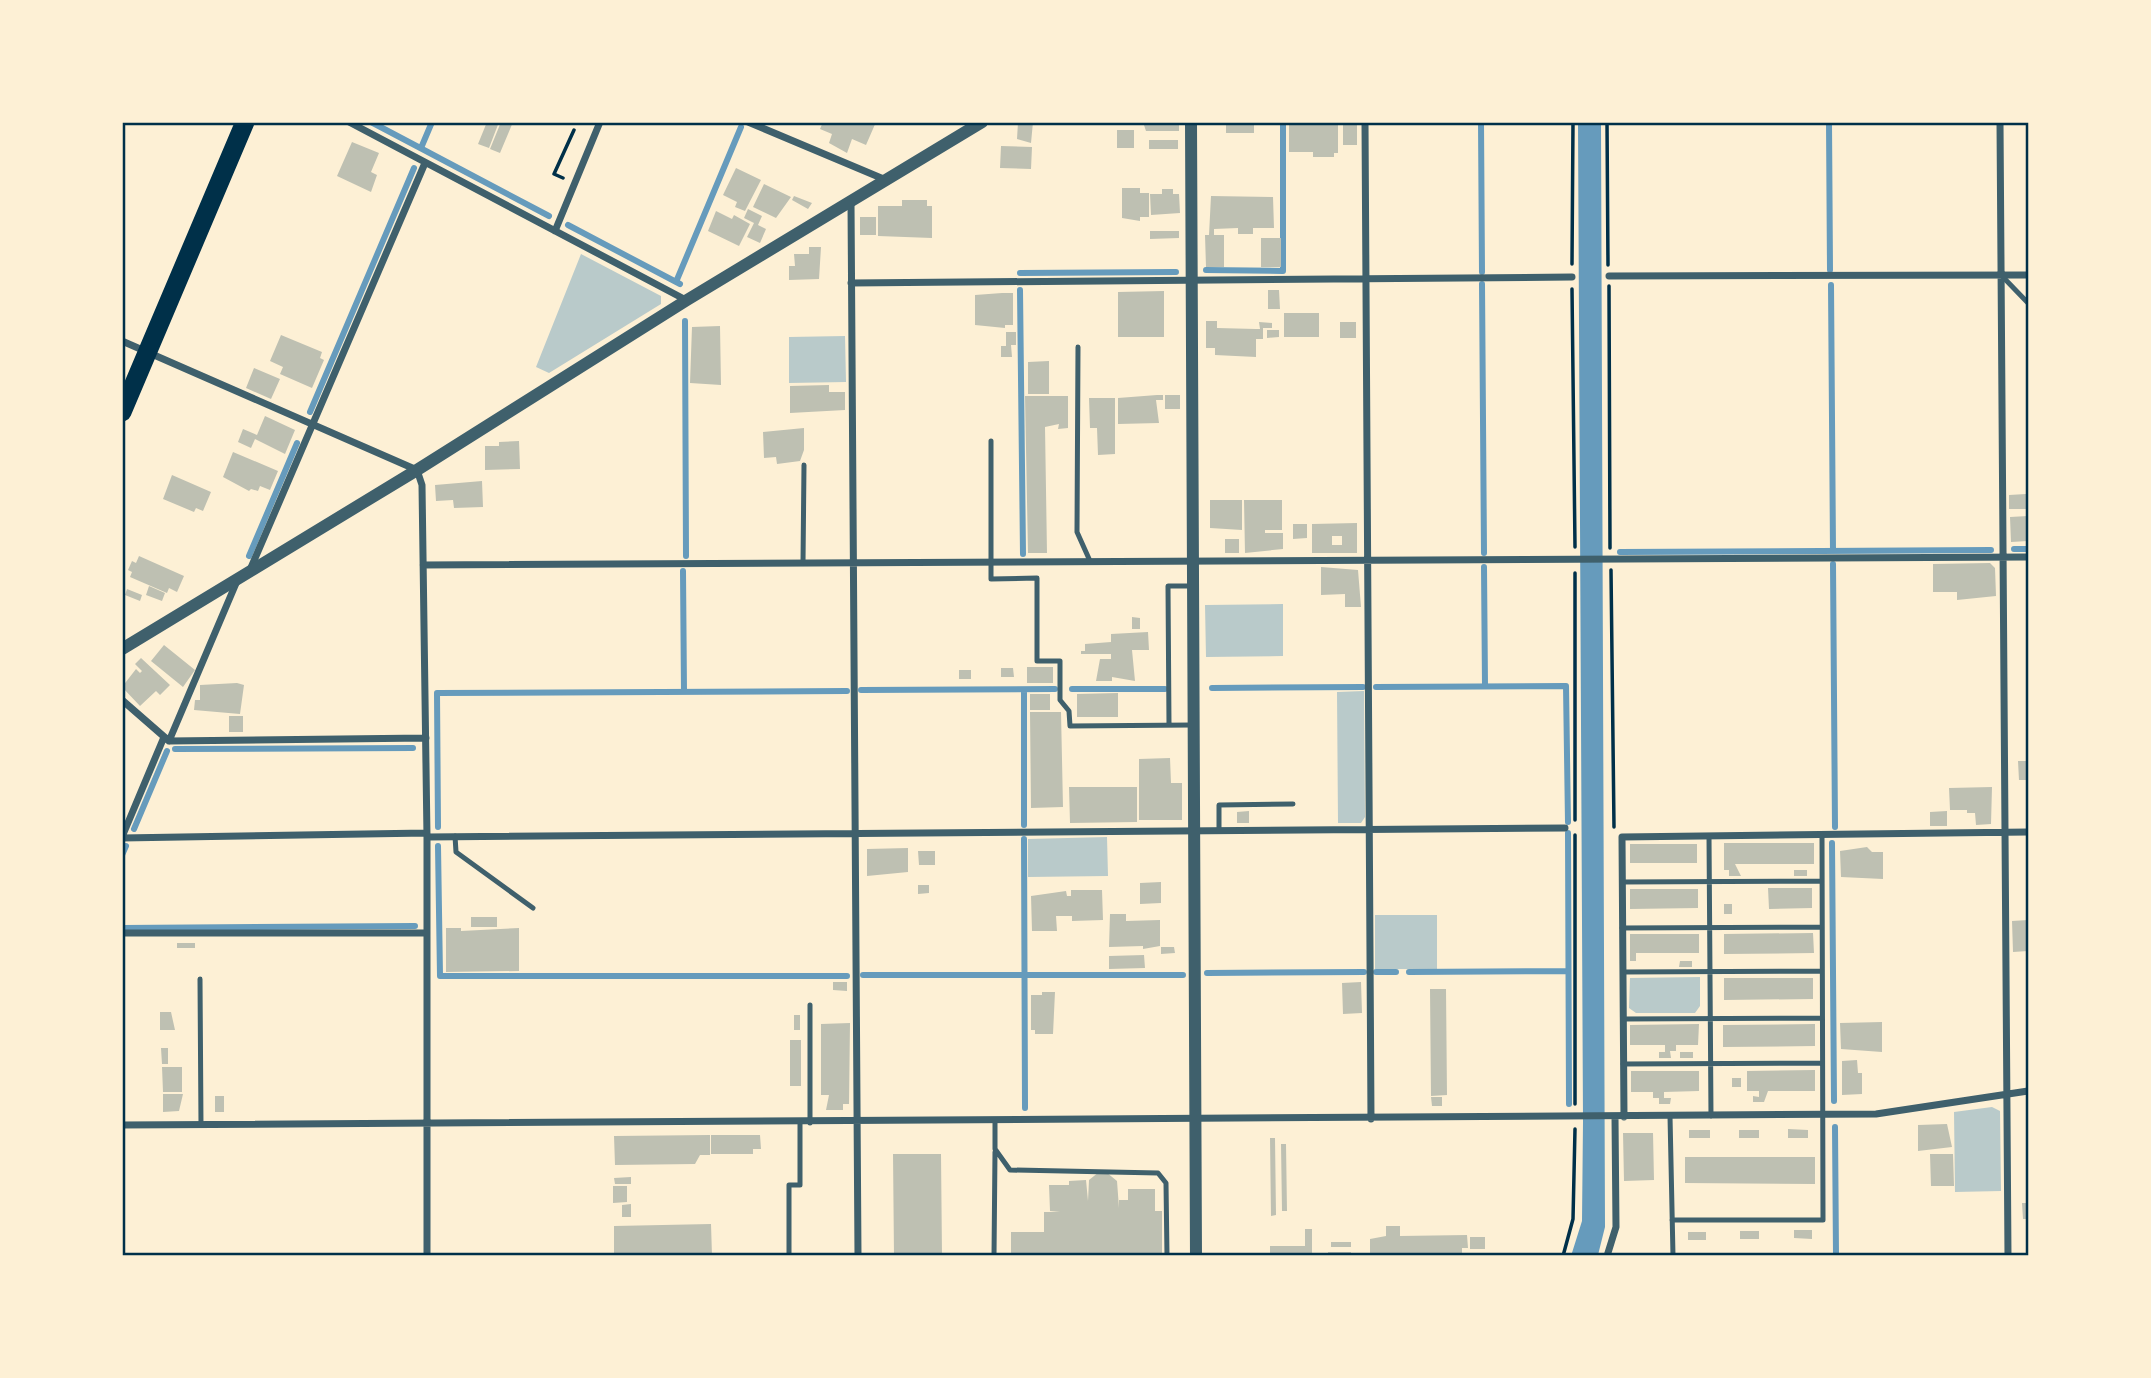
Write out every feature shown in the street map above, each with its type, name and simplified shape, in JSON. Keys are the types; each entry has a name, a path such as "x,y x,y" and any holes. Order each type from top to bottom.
{"highway":[{"path":"122,412 245,122"}],"street":[{"path":"349,122 687,300"},
{"path":"555,231 600,122"},
{"path":"748,122 887,180"},
{"path":"122,649 417,470 687,300 982,122"},
{"path":"1191,122 1196,1255"},
{"path":"1365,122 1371,1119"},
{"path":"2000,122 2008,1255"},
{"path":"425,163 313,424 122,838 1565,828"},
{"path":"851,202 858,1255"},
{"path":"1609,276 2028,275"},
{"path":"851,283 1572,277"},
{"path":"122,341 417,470 422,485 427,835 427,1255"},
{"path":"423,565 2028,557"},
{"path":"122,700 167,739 425,738"},
{"path":"1607,1255 1616,1227 1623,1064 1622,837 2028,832"},
{"path":"122,933 426,933"},
{"path":"122,1125 995,1122 1823,1115 1876,1114 2028,1091"}],"lane":[{"path":"2001,275 2028,303"},
{"path":"1078,347 1077,532 1090,561"},
{"path":"990,441 991,579 1037,578 1037,661 1060,661 1060,700 1069,711 1070,726 1194,725"},
{"path":"803,562 804,465"},
{"path":"1169,725 1168,586 1193,586"},
{"path":"1219,830 1219,805 1293,804"},
{"path":"1672,1220 1823,1220 1822,835"},
{"path":"455,836 456,852 533,908"},
{"path":"1709,836 1711,1116"},
{"path":"1622,882 1822,881"},
{"path":"1622,928 1822,927"},
{"path":"1623,972 1822,971"},
{"path":"200,979 201,1125"},
{"path":"810,1004 810,1123"},
{"path":"1623,1019 1822,1018"},
{"path":"1623,1064 1822,1063"},
{"path":"1670,1116 1673,1255"},
{"path":"994,1255 995,1122"},
{"path":"789,1255 789,1185 800,1185 800,1123"},
{"path":"995,1149 1010,1170 1158,1172 1166,1183 1167,1255"}],"path":[{"path":"1563,1255 1573,1219 1575,1118 1573,122"},
{"path":"1607,122 1612,825 1622,837"},
{"path":"574,130 554,174 575,184"}],"shaded area":[{"path":"581,254 661,296 661,304 549,373 536,367"},
{"path":"845,336 846,382 789,383 789,337"},
{"path":"1283,604 1283,656 1206,657 1205,605"},
{"path":"1364,691 1365,817 1361,823 1338,823 1337,692"},
{"path":"1107,837 1108,876 1028,877 1028,839"},
{"path":"1375,915 1437,915 1437,969 1375,969"},
{"path":"1700,977 1700,1006 1695,1013 1636,1013 1629,1008 1630,978"},
{"path":"1992,1107 2000,1111 2001,1191 1955,1192 1954,1112"}],"water":[{"path":"1601,122 1605,1227 1598,1255 1571,1256 1582,1221 1583,1122 1578,123"}],"building":[{"path":"487,122 499,122 489,148 478,144"},
{"path":"501,122 513,122 500,153 490,149"},
{"path":"823,122 876,122 866,145 852,139 847,153 829,143 832,134 820,129"},
{"path":"1018,122 1033,122 1031,143 1017,139"},
{"path":"1143,122 1179,122 1179,131 1146,131"},
{"path":"1226,122 1254,122 1254,133 1226,133"},
{"path":"1289,122 1338,123 1338,153 1334,153 1334,157 1313,157 1313,152 1289,152"},
{"path":"1343,122 1357,122 1357,145 1343,145"},
{"path":"1117,130 1134,130 1134,148 1117,148"},
{"path":"1149,140 1178,140 1178,149 1149,149"},
{"path":"352,142 379,153 371,172 377,175 371,192 337,176"},
{"path":"1001,146 1032,147 1031,169 1000,168"},
{"path":"736,168 761,180 745,211 735,207 737,202 723,195"},
{"path":"764,184 791,197 776,218 753,207"},
{"path":"1122,188 1140,188 1140,193 1149,193 1149,217 1140,217 1140,221 1122,218"},
{"path":"1162,189 1173,189 1173,194 1179,194 1180,213 1151,215 1150,194 1162,194"},
{"path":"794,196 812,203 808,209 792,200"},
{"path":"1211,196 1273,197 1274,228 1253,228 1253,234 1238,234 1238,228 1214,229 1214,235 1224,235 1224,267 1206,267 1205,235 1209,235"},
{"path":"902,200 927,200 927,206 932,206 932,238 878,236 878,206 902,206"},
{"path":"748,209 762,216 758,225 766,229 760,243 747,237 754,223 744,218"},
{"path":"716,211 732,219 734,215 750,224 739,246 708,231"},
{"path":"860,217 876,217 876,235 860,235"},
{"path":"1150,231 1179,231 1179,238 1150,239"},
{"path":"1261,238 1281,238 1281,267 1261,267"},
{"path":"809,247 821,247 819,279 789,280 789,266 795,266 794,254 809,254"},
{"path":"1268,290 1279,290 1280,309 1268,309"},
{"path":"1164,291 1164,337 1118,337 1118,292"},
{"path":"1013,293 1013,325 1005,325 1005,328 975,325 975,295"},
{"path":"1284,313 1319,313 1319,337 1284,337"},
{"path":"1206,321 1217,321 1217,328 1260,329 1259,322 1272,323 1272,328 1263,328 1263,339 1256,339 1256,357 1215,355 1215,348 1206,348"},
{"path":"1340,322 1356,322 1356,338 1340,338"},
{"path":"720,326 721,385 690,383 692,327"},
{"path":"1267,330 1279,330 1279,337 1267,338"},
{"path":"1006,332 1016,332 1016,345 1011,345 1012,357 1001,357 1001,346 1006,346"},
{"path":"281,335 322,352 320,358 324,360 312,388 280,374 283,367 270,361"},
{"path":"1049,361 1049,394 1028,394 1028,362"},
{"path":"254,368 280,379 271,399 246,388"},
{"path":"829,385 829,392 845,392 845,410 790,413 790,386"},
{"path":"1163,395 1163,400 1156,400 1159,423 1118,424 1118,398"},
{"path":"1165,395 1180,395 1180,409 1165,409"},
{"path":"1025,396 1068,396 1068,428 1058,429 1059,424 1045,427 1047,553 1028,553"},
{"path":"1089,398 1115,398 1115,454 1098,455 1097,428 1090,428"},
{"path":"265,416 295,430 285,454 255,439 251,448 238,442 243,429 257,435"},
{"path":"804,428 804,450 800,461 777,464 776,457 764,458 763,432"},
{"path":"519,441 520,469 485,470 485,446"},
{"path":"233,452 278,471 270,490 260,486 258,491 249,491 223,477"},
{"path":"172,475 211,492 203,511 196,508 194,512 163,499"},
{"path":"482,481 483,507 454,508 453,500 436,501 435,485"},
{"path":"2026,494 2026,509 2009,509 2009,495"},
{"path":"1210,500 1242,500 1242,530 1210,528"},
{"path":"1244,500 1282,500 1282,530 1265,530 1265,533 1283,533 1283,549 1245,553"},
{"path":"2028,516 2028,541 2011,542 2010,517"},
{"path":"1357,523 1357,553 1312,553 1312,524","holes":["1332,536 1342,536 1342,545 1332,545"]},
{"path":"1293,524 1307,524 1307,538 1293,539"},
{"path":"1225,539 1239,539 1239,553 1225,553"},
{"path":"139,556 184,576 177,592 169,588 167,593 130,577 132,572 128,570 132,561 136,563"},
{"path":"1990,563 1995,568 1996,596 1957,600 1957,592 1933,592 1933,564"},
{"path":"1321,567 1358,570 1361,607 1345,607 1345,594 1321,595"},
{"path":"149,586 165,593 162,601 146,595"},
{"path":"127,589 142,595 140,601 125,595"},
{"path":"1132,617 1140,618 1140,629 1132,629"},
{"path":"1148,632 1149,650 1132,650 1135,681 1112,677 1112,681 1096,681 1100,659 1111,659 1111,654 1081,654 1081,651 1085,651 1085,644 1111,642 1111,634"},
{"path":"164,645 195,670 183,687 151,661"},
{"path":"141,658 170,685 160,695 156,691 140,706 122,687 136,669 140,673 142,671 135,664"},
{"path":"1027,667 1053,667 1053,683 1027,683"},
{"path":"1001,668 1013,668 1014,677 1001,677"},
{"path":"959,670 971,670 971,679 959,679"},
{"path":"200,685 244,685 240,714 194,710 195,700 200,700"},
{"path":"1118,693 1118,717 1077,717 1077,694"},
{"path":"1030,694 1050,694 1050,710 1030,710"},
{"path":"1030,712 1061,712 1063,807 1031,808"},
{"path":"229,716 243,716 243,732 229,732"},
{"path":"1170,758 1171,783 1182,783 1182,820 1139,820 1139,759"},
{"path":"2018,761 2028,761 2028,780 2019,780"},
{"path":"1069,787 1137,787 1137,822 1070,823"},
{"path":"1992,787 1991,824 1976,825 1975,813 1950,810 1949,788"},
{"path":"1249,811 1249,823 1237,823 1237,812"},
{"path":"1947,811 1947,826 1930,826 1930,812"},
{"path":"1724,843 1814,843 1814,864 1735,864 1741,876 1729,876 1729,870 1724,870"},
{"path":"1630,844 1697,844 1697,863 1630,863"},
{"path":"1867,847 1872,852 1883,852 1883,879 1841,877 1840,851"},
{"path":"908,848 908,872 867,876 867,849"},
{"path":"918,851 935,851 935,865 919,865"},
{"path":"1794,870 1807,870 1807,876 1794,876"},
{"path":"1161,882 1161,903 1140,904 1140,883"},
{"path":"918,885 929,885 929,893 918,894"},
{"path":"1768,888 1812,888 1812,908 1769,909"},
{"path":"1630,889 1698,889 1698,908 1630,909"},
{"path":"1071,890 1102,890 1103,920 1072,921 1072,916 1056,916 1057,931 1032,931 1031,896 1066,891 1067,896 1071,896"},
{"path":"1724,904 1732,904 1732,914 1724,914"},
{"path":"1110,914 1126,914 1126,921 1160,920 1160,946 1143,949 1143,946 1109,947"},
{"path":"471,917 497,917 497,927 471,927"},
{"path":"2028,920 2028,951 2013,952 2012,921"},
{"path":"446,928 461,928 461,931 519,928 519,971 446,972"},
{"path":"1813,933 1814,953 1724,954 1724,934"},
{"path":"1630,934 1699,934 1699,953 1636,953 1636,961 1630,961"},
{"path":"177,943 195,943 195,948 177,948"},
{"path":"1161,947 1174,947 1175,953 1161,954"},
{"path":"1144,955 1145,968 1109,969 1109,956"},
{"path":"1680,961 1692,961 1692,967 1679,967"},
{"path":"1724,978 1813,978 1813,999 1724,1000"},
{"path":"833,982 847,982 847,991 833,990"},
{"path":"1361,982 1362,1013 1343,1014 1342,983"},
{"path":"1430,989 1446,989 1447,1095 1431,1096"},
{"path":"1042,992 1055,992 1053,1034 1035,1034 1035,1030 1031,1030 1031,995 1042,995"},
{"path":"160,1012 171,1012 175,1030 160,1030"},
{"path":"794,1015 800,1015 800,1030 794,1030"},
{"path":"1882,1022 1882,1052 1841,1049 1840,1023"},
{"path":"850,1023 849,1104 843,1104 843,1110 826,1110 829,1095 821,1095 821,1024"},
{"path":"1699,1024 1698,1045 1676,1045 1676,1051 1670,1051 1671,1058 1659,1058 1659,1052 1665,1052 1665,1045 1630,1045 1630,1025"},
{"path":"1815,1024 1815,1046 1723,1047 1723,1025"},
{"path":"790,1040 801,1040 801,1086 790,1086"},
{"path":"161,1048 168,1048 168,1064 162,1064"},
{"path":"1680,1052 1693,1052 1693,1058 1680,1058"},
{"path":"1857,1060 1858,1073 1862,1073 1862,1094 1842,1095 1842,1061"},
{"path":"162,1067 182,1067 182,1092 163,1092"},
{"path":"1815,1070 1815,1091 1768,1091 1764,1102 1753,1102 1753,1096 1759,1097 1759,1091 1747,1091 1747,1071"},
{"path":"1631,1071 1699,1071 1699,1091 1664,1092 1664,1098 1671,1098 1670,1104 1659,1104 1659,1098 1653,1098 1653,1092 1631,1092"},
{"path":"1732,1078 1741,1078 1741,1087 1732,1087"},
{"path":"163,1094 183,1094 179,1111 163,1112"},
{"path":"215,1096 224,1096 224,1112 215,1112"},
{"path":"1431,1097 1442,1097 1442,1106 1432,1106"},
{"path":"1947,1124 1952,1147 1918,1151 1918,1125"},
{"path":"1788,1129 1808,1130 1808,1138 1788,1138"},
{"path":"1689,1130 1710,1130 1710,1138 1689,1138"},
{"path":"1739,1130 1759,1130 1759,1138 1739,1138"},
{"path":"1623,1133 1653,1133 1654,1180 1624,1181"},
{"path":"710,1135 710,1155 700,1155 695,1164 615,1165 614,1136"},
{"path":"711,1135 760,1135 761,1149 753,1149 753,1154 711,1154"},
{"path":"1270,1138 1275,1138 1276,1215 1271,1216"},
{"path":"1281,1144 1286,1144 1287,1211 1282,1211"},
{"path":"893,1154 941,1154 942,1256 894,1256"},
{"path":"1930,1154 1953,1154 1954,1186 1931,1186"},
{"path":"1685,1157 1815,1157 1815,1184 1685,1183"},
{"path":"1099,1172 1106,1172 1117,1181 1119,1208 1119,1200 1128,1200 1128,1189 1155,1189 1155,1211 1162,1211 1162,1256 1011,1256 1011,1232 1044,1232 1044,1212 1060,1212 1050,1211 1049,1185 1069,1185 1069,1181 1086,1180 1088,1201 1089,1180"},
{"path":"631,1177 631,1184 615,1184 614,1178"},
{"path":"613,1186 627,1186 627,1202 613,1203"},
{"path":"2022,1203 2028,1203 2028,1219 2023,1219"},
{"path":"631,1204 631,1217 622,1217 622,1205"},
{"path":"711,1224 712,1256 614,1256 614,1226"},
{"path":"1386,1226 1400,1226 1400,1236 1467,1235 1468,1248 1462,1248 1462,1256 1370,1256 1370,1239 1386,1236"},
{"path":"1305,1229 1312,1229 1312,1253 1270,1256 1270,1246 1305,1246"},
{"path":"1794,1230 1812,1230 1812,1239 1794,1238"},
{"path":"1740,1231 1759,1231 1759,1239 1740,1239"},
{"path":"1688,1232 1706,1232 1706,1240 1688,1240"},
{"path":"1470,1237 1485,1237 1485,1249 1470,1249"},
{"path":"1331,1242 1351,1242 1351,1247 1331,1247"},
{"path":"1328,1252 1351,1252 1351,1256 1328,1256"}],"waterway":[{"path":"371,122 549,216"},
{"path":"421,148 432,122"},
{"path":"1206,270 1283,271 1283,122"},
{"path":"1481,122 1482,272"},
{"path":"1829,122 1830,270"},
{"path":"676,282 741,127"},
{"path":"310,412 414,168"},
{"path":"568,225 680,284"},
{"path":"1020,273 1176,272"},
{"path":"1482,284 1484,553"},
{"path":"1831,285 1833,551"},
{"path":"1020,290 1023,554"},
{"path":"685,321 686,556"},
{"path":"249,556 297,443"},
{"path":"2014,549 2028,549"},
{"path":"1620,552 1991,550"},
{"path":"1833,564 1835,827"},
{"path":"1484,567 1485,686"},
{"path":"683,571 684,692"},
{"path":"1376,687 1566,686 1568,822"},
{"path":"1212,688 1363,687"},
{"path":"861,690 1055,689"},
{"path":"1072,689 1165,689"},
{"path":"1024,690 1024,825"},
{"path":"438,827 437,693 847,691"},
{"path":"175,749 413,748"},
{"path":"134,829 167,751"},
{"path":"1568,833 1569,1104"},
{"path":"1024,839 1025,1108"},
{"path":"1832,843 1834,1101"},
{"path":"122,855 126,846"},
{"path":"438,846 440,976 847,976"},
{"path":"122,928 415,926"},
{"path":"1409,972 1568,971"},
{"path":"1207,973 1364,972"},
{"path":"1376,972 1396,972"},
{"path":"863,975 1183,975"},
{"path":"1835,1127 1836,1256"}]}
